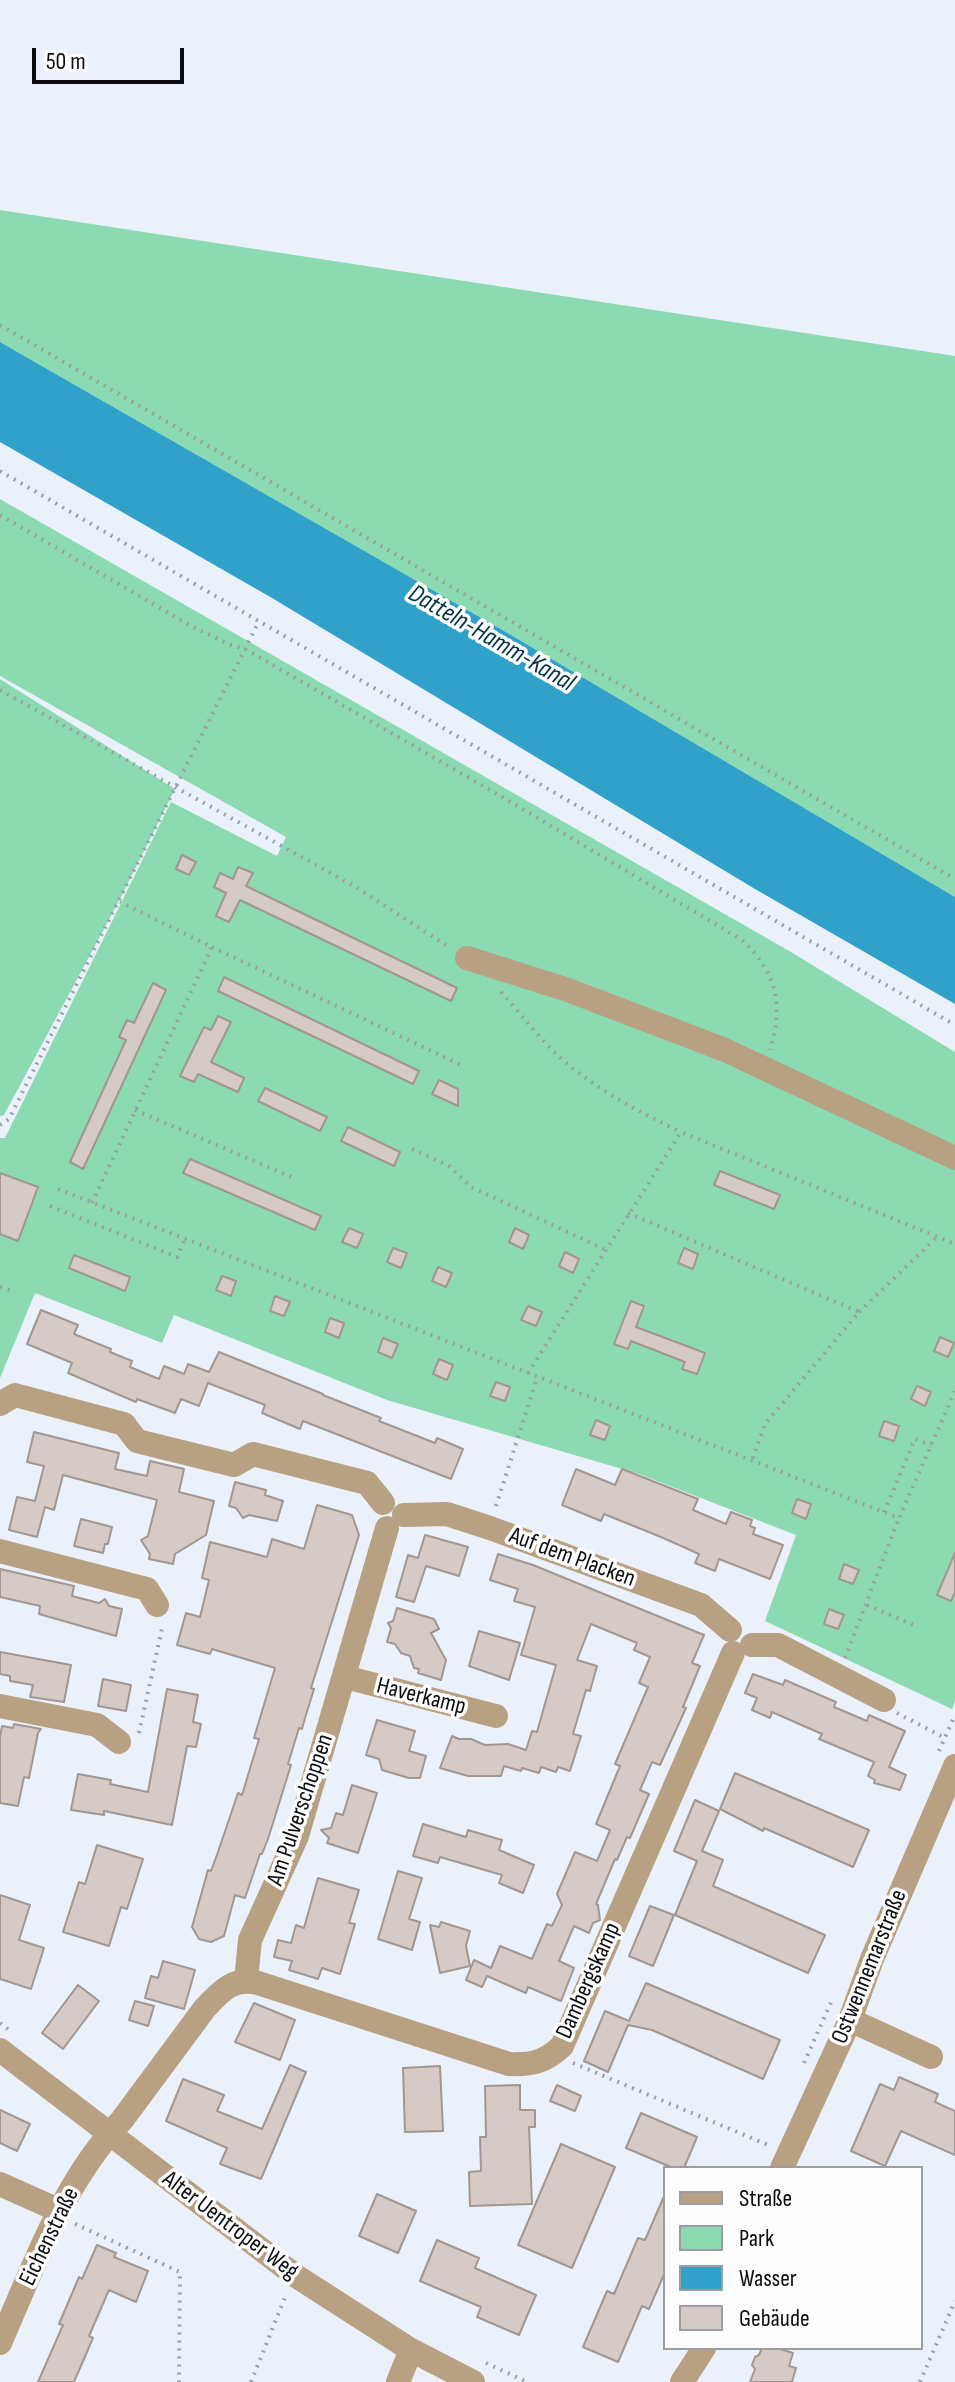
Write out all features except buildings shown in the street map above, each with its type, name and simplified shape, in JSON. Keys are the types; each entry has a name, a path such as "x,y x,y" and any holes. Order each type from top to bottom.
{"street":[{"path":"467,958 568,990 725,1050 955,1158"},
{"path":"0,1404 15,1395 124,1424 137,1441 234,1465 253,1454 367,1483 391,1516"},
{"name":"Auf dem Placken","path":"391,1516 447,1514 490,1528 701,1605 739,1642"},
{"name":"Am Pulverschoppen","path":"246,1980 250,1940 297,1836 391,1516"},
{"path":"0,1551 147,1589 157,1605"},
{"path":"739,1642 778,1645 884,1700"},
{"name":"Dambergskamp","path":"246,1980 509,2064 541,2063 562,2046 739,1642"},
{"name":"Haverkamp","path":"345,1677 496,1716"},
{"path":"0,1706 97,1725 119,1742"},
{"name":"Ostwennemarstraße","path":"785,2161 850,2020 872,1959 955,1766"},
{"path":"108,2135 213,2000 234,1982 246,1980"},
{"path":"850,2020 931,2057"},
{"name":"Alter Uentroper Weg","path":"0,2050 296,2276 411,2350 480,2373"},
{"name":"Eichenstraße","path":"0,2343 57,2213 108,2135"},
{"path":"0,2184 57,2213"},
{"path":"398,2382 411,2350"},
{"path":"682,2382 703,2350"},
{"path":"698,2382 703,2350"}],"path":[{"path":"0,325 955,879"},
{"path":"0,471 955,1025"},
{"path":"0,515 191,626 245,649 742,940 758,955 772,978 776,996 778,1026 765,1068"},
{"path":"0,1125 9,1119 259,621"},
{"path":"0,690 354,886 467,958"},
{"path":"119,901 461,1065"},
{"path":"92,1203 212,947"},
{"path":"494,985 538,1035 591,1082 634,1110 955,1244"},
{"path":"135,1110 296,1179"},
{"path":"528,1373 681,1132"},
{"path":"412,1149 449,1166 471,1187 604,1249"},
{"path":"58,1189 184,1241 899,1518"},
{"path":"50,1206 177,1257 184,1241"},
{"path":"628,1213 859,1312"},
{"path":"752,1460 765,1424 859,1312 937,1237"},
{"path":"0,1287 15,1292"},
{"path":"490,1528 537,1377"},
{"path":"838,1676 899,1518 955,1391"},
{"path":"884,1512 915,1439 931,1446"},
{"path":"866,1604 916,1626"},
{"path":"119,1742 139,1733 164,1628 157,1605"},
{"path":"884,1700 887,1707 945,1738"},
{"path":"553,2054 785,2161"},
{"path":"57,2213 180,2272 179,2382"},
{"path":"251,2382 286,2294"},
{"path":"920,2382 955,2301"},
{"path":"480,2373 527,2382"}],"green space":[{"path":"0,210 955,356 955,897 511,635 0,342"},
{"path":"0,499 791,952 955,1052 955,1701 952,1709 765,1621 796,1535 639,1474 387,1400 174,1315 162,1343 35,1293 0,1378 0,1138 5,1138 171,802 277,856 286,837 0,676"},
{"path":"0,679 175,789 119,901 4,1115 0,1116"}],"water":[{"name":"Datteln-Hamm-Kanal","path":"0,342 511,635 955,897 955,1004 755,889 272,598 0,442"}]}
